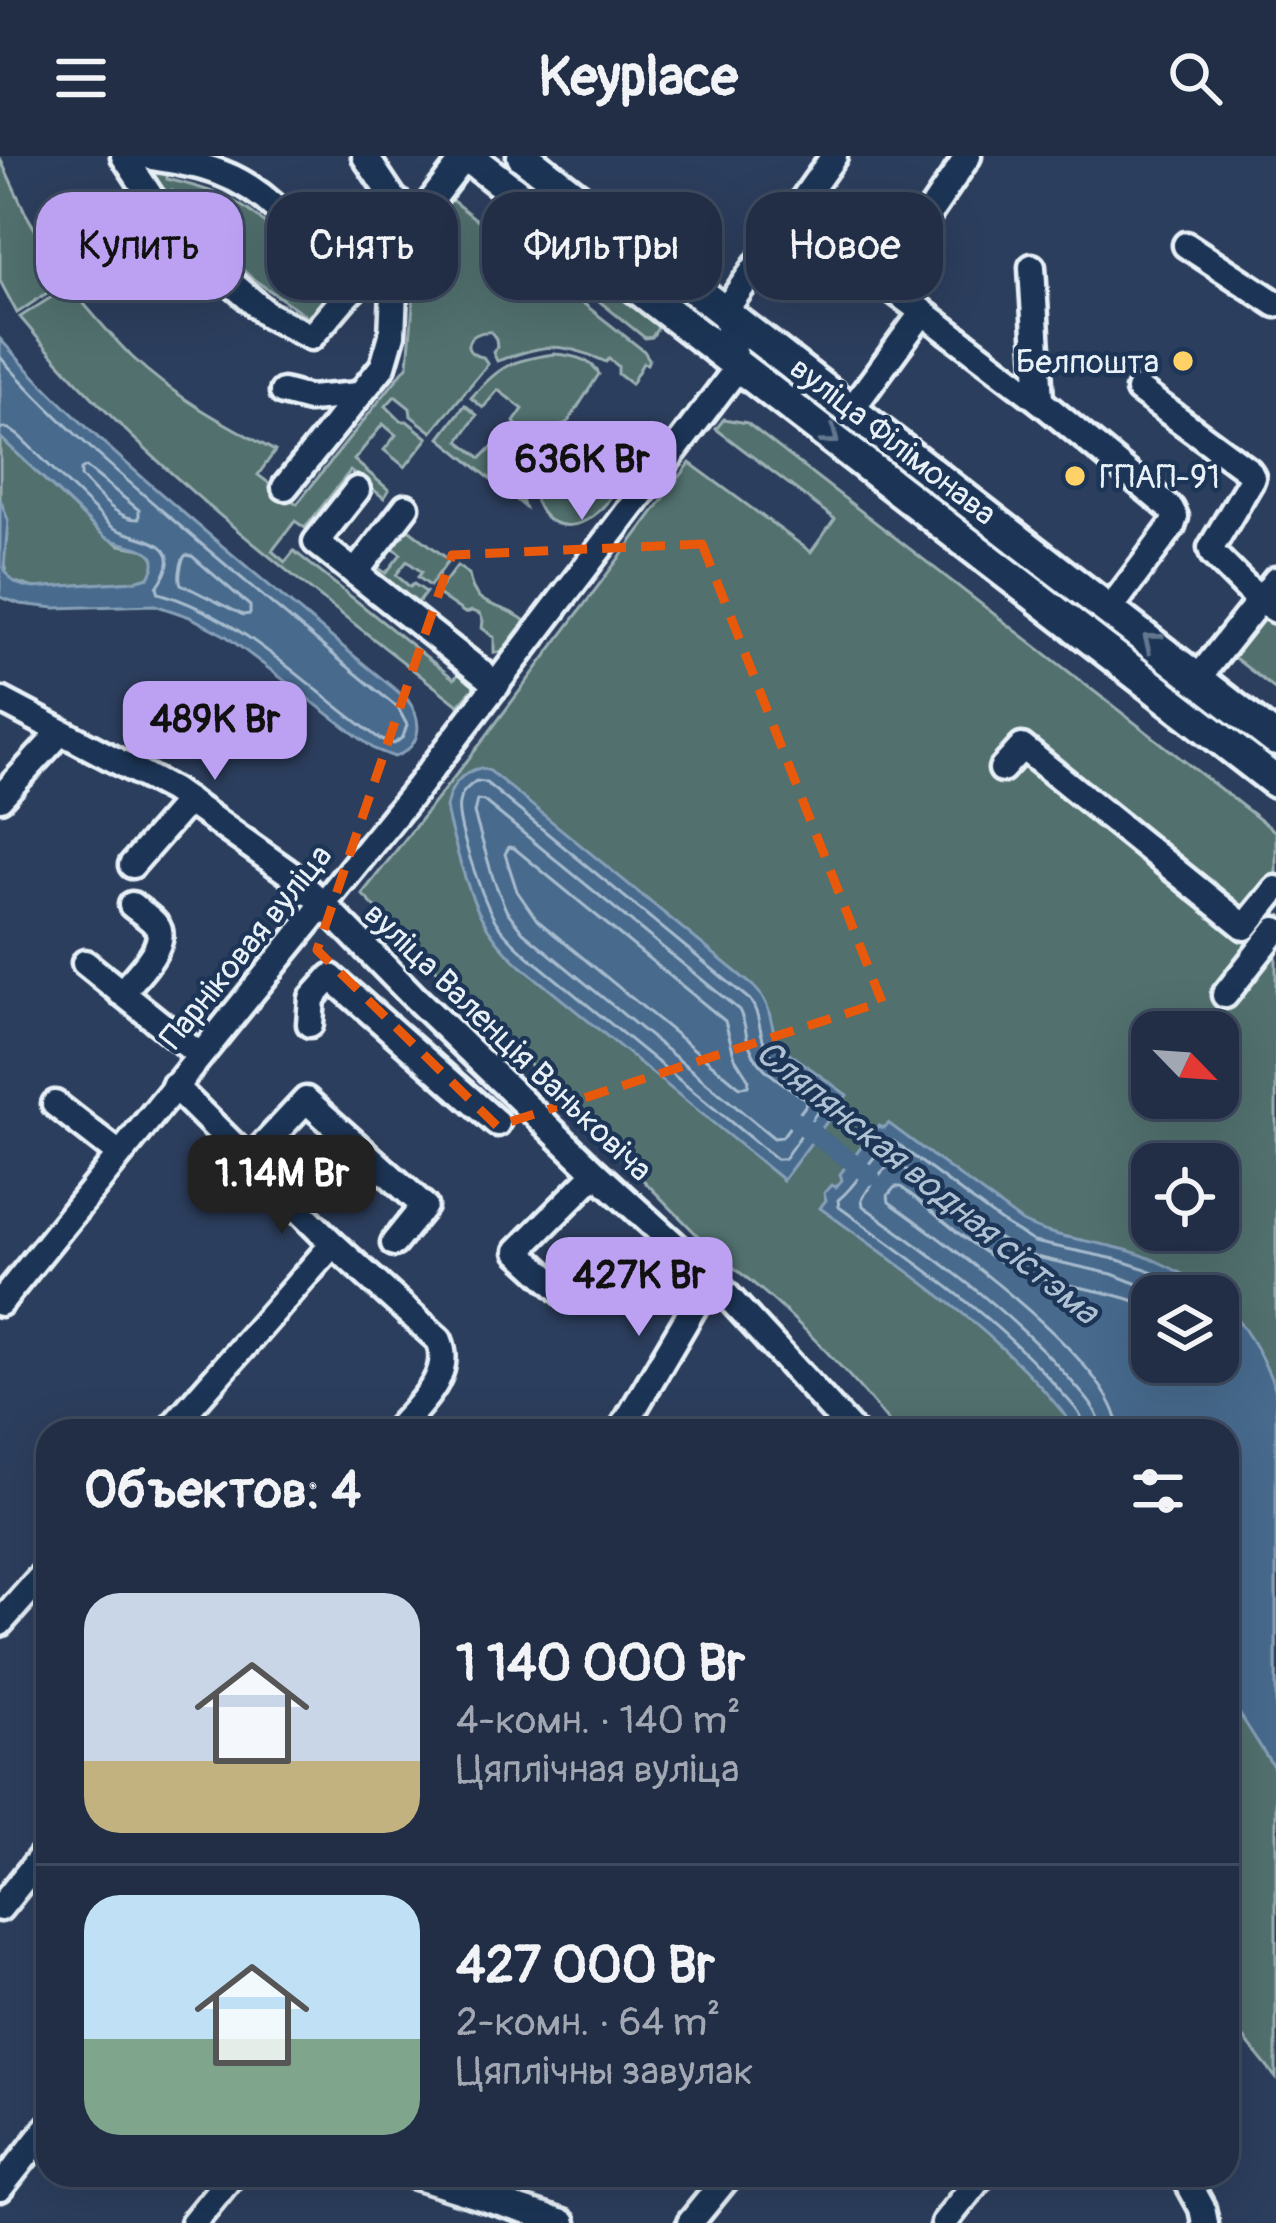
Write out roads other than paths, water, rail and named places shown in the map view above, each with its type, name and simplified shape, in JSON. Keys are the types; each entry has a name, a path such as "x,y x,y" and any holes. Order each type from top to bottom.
{"main road":[{"name":"вуліца Філімонава","path":"467,156 1276,782"},
{"name":"вуліца Філімонава","path":"524,156 1276,740"},
{"path":"1060,614 1081,587"}],"street":[{"path":"124,156 196,253 268,315 311,337 342,300"},
{"path":"148,156 222,173 267,199"},
{"path":"364,156 389,192"},
{"path":"438,192 467,156"},
{"path":"738,367 724,312 834,156"},
{"path":"968,156 884,280 1172,509 1175,517 1159,545 1110,609"},
{"path":"1186,245 1276,304"},
{"path":"1032,267 1040,401"},
{"path":"285,487 383,366 392,335 394,300"},
{"path":"851,410 923,312"},
{"name":"Парніковая вуліца","path":"0,1303 697,438 738,367"},
{"path":"1138,390 1252,476 1210,548 1270,597 1198,678"},
{"path":"284,392 309,399 359,395"},
{"path":"357,490 316,542 497,685"},
{"path":"356,573 406,507"},
{"name":"вуліца Валенція Ваньковіча","path":"3,701 172,790 289,873 710,1278 841,1419"},
{"path":"0,799 61,732"},
{"path":"1002,769 1022,747 1245,927 1276,889"},
{"path":"131,865 188,801"},
{"path":"122,992 160,943 158,926 131,905"},
{"path":"1225,995 1276,930"},
{"path":"85,964 199,1055"},
{"path":"310,1024 312,998 331,977 497,1123"},
{"path":"416,1049 440,1022"},
{"path":"174,1086 248,1162 439,1340 444,1363 436,1383 406,1419"},
{"path":"248,1162 306,1100 424,1206 394,1243"},
{"path":"55,1104 119,1154"},
{"path":"565,1294 518,1251 596,1173"},
{"path":"536,1205 572,1197"},
{"path":"180,1419 334,1244"},
{"path":"627,1419 710,1278"},
{"path":"0,1623 36,1582"},
{"path":"0,1908 36,1863"},
{"path":"0,2188 36,2142"},
{"path":"193,2223 222,2187"},
{"path":"483,2187 563,2223"},
{"path":"690,2223 719,2187"},
{"path":"944,2223 972,2187"},
{"path":"1191,2187 1205,2223"}],"water":[{"path":"0,339 133,469 407,699 418,724 410,747 394,757 374,749 226,636 190,617 155,605 55,608 0,597 0,499 8,520 4,568 19,584 34,588 135,581 149,577 154,559 142,549 105,537 0,437"},
{"path":"481,768 752,985 765,1001 781,1047 847,1095 783,1180 521,966 497,941 468,888 446,807 457,782"},
{"path":"888,1123 1022,1222 1142,1255 1183,1275 1131,1275 1131,1383 1239,1383 1239,1322 1252,1341 1276,1391 1276,1771 1239,1713 1239,1419 1067,1419 990,1337 820,1208 826,1200 824,1193 842,1180 840,1174 858,1160 862,1146 868,1148 878,1126 884,1128"}],"waterway":[{"name":"Сляпянская водная сістэма","path":"796,1121 871,1176"}],"place":[{"name":"Белпошта","path":"1183,361"},
{"name":"ГПАП-91","path":"1075,476"}]}
